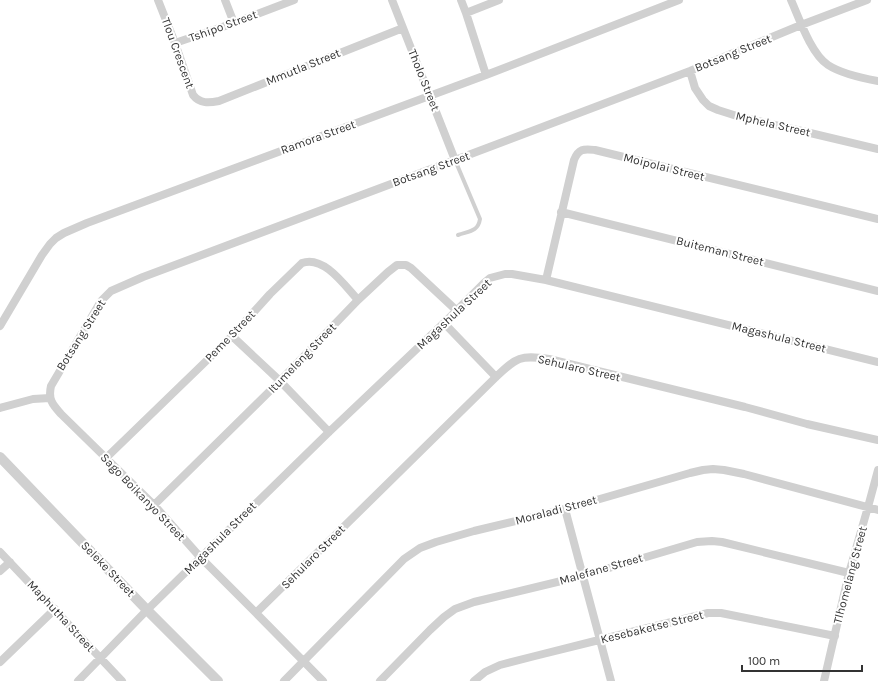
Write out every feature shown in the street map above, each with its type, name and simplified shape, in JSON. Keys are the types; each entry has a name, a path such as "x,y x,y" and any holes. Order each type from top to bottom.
{"street":[{"name":"Tlou Crescent","path":"158,0 193,95 199,101 203,102"},
{"path":"225,0 234,23"},
{"name":"Tshipo Street","path":"175,44 294,0"},
{"name":"Tholo Street","path":"392,0 455,160"},
{"path":"461,0 486,75"},
{"path":"466,13 499,0"},
{"name":"Ramora Street","path":"0,326 42,255 56,238 64,233 87,223 486,75 679,0"},
{"path":"791,0 812,46 821,59 827,64 841,71 878,81"},
{"name":"Botsang Street","path":"50,398 49,392 55,378 97,307 111,291 143,277 690,71 867,0"},
{"name":"Mmutla Street","path":"203,102 219,101 403,28"},
{"name":"Mphela Street","path":"690,71 695,88 703,100 709,106 718,110 740,117 878,149"},
{"name":"Moipolai Street","path":"546,280 575,157 582,150 595,150 878,219"},
{"name":"Buiteman Street","path":"561,212 878,290"},
{"name":"Peme Street","path":"106,458 232,336 282,281 302,263 312,261 325,266 358,300"},
{"name":"Itumeleng Street","path":"154,505 280,381 358,300 397,265 406,265 417,272 456,310"},
{"name":"Magashula Street","path":"78,681 147,610 329,432 484,283 497,275 512,274 546,280 878,362"},
{"path":"444,323 496,377"},
{"path":"232,336 280,381 329,432"},
{"name":"Sehularo Street","path":"256,612 496,377 520,358 543,358 745,407 807,424 878,440"},
{"path":"0,408 33,399 50,398"},
{"name":"Sago Boikanyo Street","path":"50,398 61,414 154,505 201,558 323,681"},
{"name":"Seleke Street","path":"0,457 147,610 218,681"},
{"name":"Moraladi Street","path":"284,681 404,559 420,548 466,533 565,509 690,473 712,469 744,474 878,510"},
{"name":"Tlhomelang Street","path":"824,681 849,573 878,470"},
{"path":"565,509 611,681"},
{"name":"Malefane Street","path":"380,681 426,634 444,617 456,609 474,602 582,576 692,543 705,541 744,546 849,573"},
{"name":"Maphutha Street","path":"0,552 122,681"},
{"path":"0,571 10,562"},
{"path":"0,662 55,609"},
{"name":"Kesebaketse Street","path":"474,681 485,672 500,665 713,612 835,636"}],"lane":[{"path":"455,160 480,219 479,225 476,229 458,235"}]}
